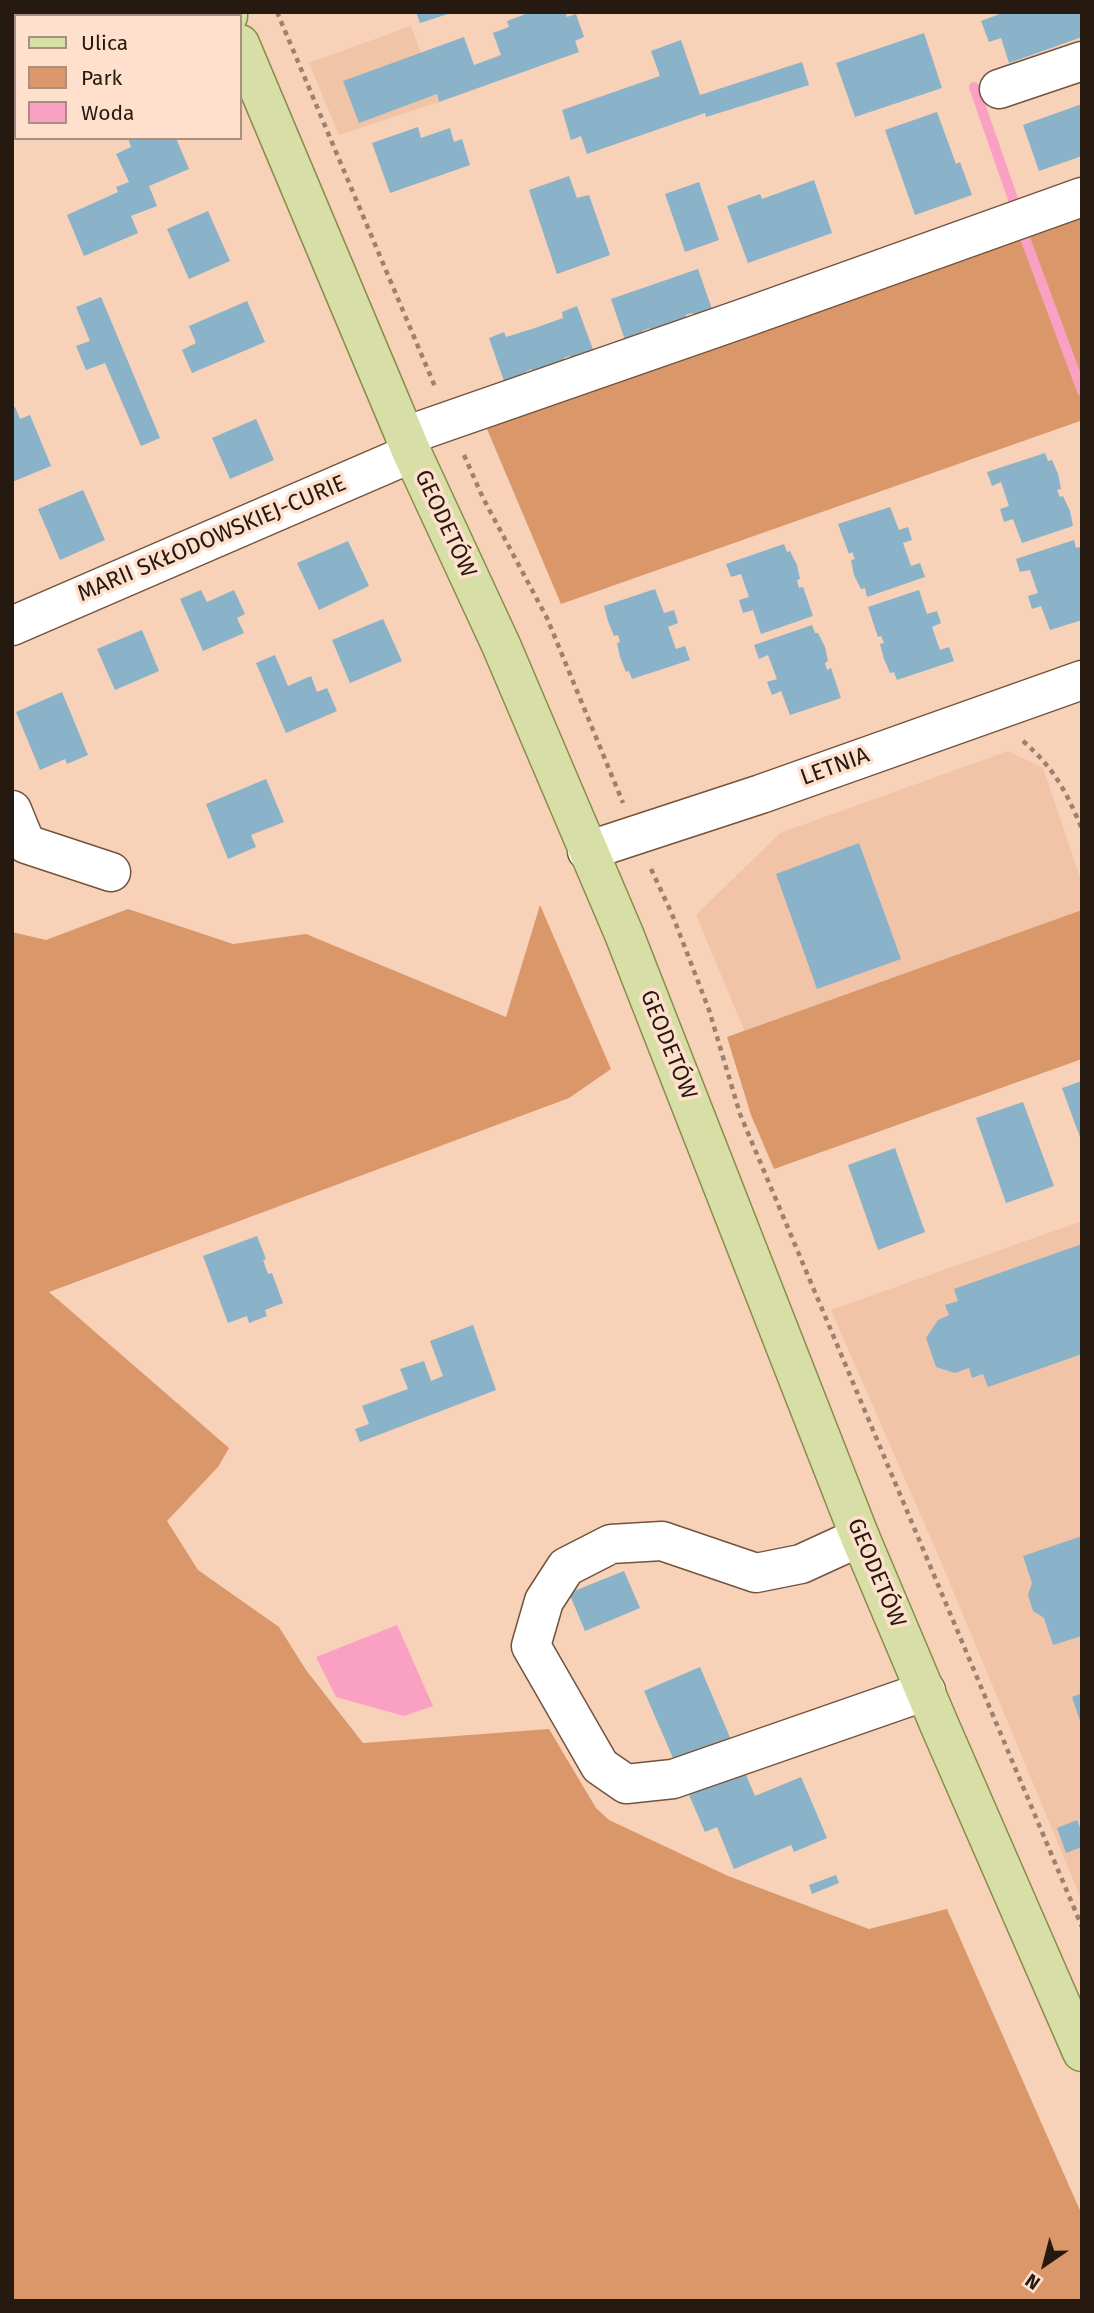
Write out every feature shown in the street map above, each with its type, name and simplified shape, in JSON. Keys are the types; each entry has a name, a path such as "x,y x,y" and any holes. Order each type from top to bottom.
{"main road":[{"name":"GEODETÓW","path":"242,49 408,444 501,645 629,946 860,1537 1082,2052"}],"street":[{"path":"999,89 1082,61"},
{"name":"MARII SKŁODOWSKIEJ-CURIE","path":"12,626 408,444 449,420 1082,197"},
{"name":"LETNIA","path":"587,851 761,794 1082,680"},
{"path":"12,810 26,844 111,873"},
{"path":"860,1537 801,1564 756,1573 662,1541 611,1544 566,1567 544,1601 531,1646 600,1766 626,1784 673,1779 926,1691"}],"path":[{"path":"277,12 483,498 547,618 635,834 673,914 745,1127 1082,1927"},
{"path":"1020,738 1051,768 1082,829"}],"shaded area":[{"path":"411,26 439,102 339,135 309,63"},
{"path":"1008,751 1043,768 1082,883 1082,910 745,1032 696,915 780,833"},
{"path":"1082,1221 1082,1901 939,1557 831,1310"}],"green space":[{"path":"1082,211 1082,424 1080,421 561,604 484,422"},
{"path":"540,905 611,1069 569,1098 49,1292 229,1448 218,1467 167,1521 198,1570 279,1627 306,1670 363,1743 549,1729 596,1808 609,1820 728,1876 869,1929 947,1909 1082,2215 1082,2301 12,2301 12,932 46,940 128,909 233,944 306,934 506,1017"},
{"path":"1082,910 1082,1059 774,1169 751,1115 727,1037"}],"water":[{"path":"397,1625 433,1706 404,1716 336,1697 316,1657"}],"building":[{"path":"416,12 451,12 451,13 420,23"},
{"path":"531,12 565,12 567,17 576,14 584,37 575,41 579,52 439,102 437,94 359,123 343,81 464,37 474,65 501,55 493,33 509,27 507,21"},
{"path":"1005,12 1082,12 1082,37 1009,63 1001,38 989,42 981,21"},
{"path":"924,33 942,88 855,117 836,63"},
{"path":"681,40 700,95 802,62 809,85 706,117 705,113 587,154 581,136 571,140 562,110 660,76 651,51"},
{"path":"1082,104 1082,156 1039,171 1023,125"},
{"path":"937,112 956,164 960,162 972,195 915,215 885,130"},
{"path":"418,127 421,138 450,128 454,142 462,139 470,165 390,193 372,143"},
{"path":"129,140 177,140 189,169 149,186 157,206 131,216 138,233 84,256 67,215 118,192 116,187 129,182 116,154 131,147"},
{"path":"569,176 577,198 589,195 610,255 557,274 529,190"},
{"path":"814,180 832,233 748,263 727,206 760,194 762,199"},
{"path":"699,182 719,240 685,252 665,194"},
{"path":"208,211 230,261 189,279 167,229"},
{"path":"698,269 713,312 695,319 693,313 685,315 688,321 652,334 650,328 642,331 645,336 626,343 611,299"},
{"path":"101,297 160,438 141,446 105,363 86,370 76,346 90,341 76,307"},
{"path":"247,301 265,342 192,373 182,350 196,343 189,326"},
{"path":"577,306 595,355 573,363 570,356 564,358 566,366 534,377 532,369 525,372 528,379 506,387 489,338 504,332 506,337 563,318 562,312"},
{"path":"15,407 20,419 30,415 51,466 12,482 12,408"},
{"path":"256,419 274,460 230,479 212,438"},
{"path":"1045,453 1048,461 1052,460 1058,474 1061,489 1057,490 1070,511 1073,526 1022,543 1013,519 1004,522 1000,509 1009,506 1001,482 992,486 987,472"},
{"path":"83,490 105,540 60,560 38,509"},
{"path":"890,507 899,530 908,527 912,540 903,543 911,566 920,563 925,577 867,597 865,588 861,589 854,575 851,560 855,559 852,552 849,554 838,524"},
{"path":"1074,540 1076,548 1080,547 1082,551 1082,620 1050,630 1041,606 1032,609 1028,596 1038,593 1030,570 1020,572 1016,559"},
{"path":"348,541 369,586 319,610 297,563"},
{"path":"784,544 797,565 799,588 803,587 813,616 761,634 753,610 743,613 739,600 749,597 741,574 731,577 726,564"},
{"path":"655,589 664,613 674,610 678,623 668,627 676,649 685,646 690,660 632,679 620,657 618,635 614,636 604,606"},
{"path":"201,590 207,602 234,590 245,614 237,618 244,633 203,651 180,599"},
{"path":"919,590 927,614 937,611 941,623 932,627 940,650 949,647 954,661 897,680 894,672 890,673 884,659 880,644 884,643 881,636 878,637 868,607"},
{"path":"383,619 402,661 350,683 332,640"},
{"path":"812,625 825,647 827,670 831,668 841,698 790,715 781,691 772,695 767,682 777,679 768,655 759,659 754,645"},
{"path":"142,630 159,671 115,690 97,649"},
{"path":"275,655 288,686 311,676 317,692 327,688 337,711 286,733 256,663"},
{"path":"62,692 88,755 67,764 65,759 40,770 16,712"},
{"path":"266,779 284,822 251,835 256,847 228,859 206,804"},
{"path":"859,843 901,959 817,989 776,874"},
{"path":"1082,1081 1082,1140 1081,1140 1062,1088"},
{"path":"1023,1102 1054,1186 1006,1203 976,1118"},
{"path":"895,1148 925,1232 878,1250 848,1165"},
{"path":"257,1236 266,1259 263,1260 268,1274 272,1273 283,1303 265,1310 267,1316 249,1323 247,1316 228,1323 203,1256"},
{"path":"1082,1244 1082,1354 988,1387 983,1374 972,1378 969,1368 955,1373 936,1367 926,1338 938,1320 949,1315 945,1305 958,1301 954,1289"},
{"path":"473,1325 496,1390 360,1442 355,1429 369,1424 362,1406 408,1389 400,1369 424,1361 431,1381 443,1376 430,1341"},
{"path":"1082,1536 1082,1636 1053,1645 1044,1618 1033,1611 1028,1595 1032,1583 1023,1556"},
{"path":"624,1571 640,1608 585,1631 569,1593"},
{"path":"700,1667 755,1796 801,1777 827,1838 794,1852 791,1845 734,1869 717,1827 705,1832 644,1691"},
{"path":"1082,1693 1082,1724 1081,1724 1072,1697"},
{"path":"1077,1820 1082,1833 1082,1847 1066,1853 1057,1828"},
{"path":"836,1875 839,1883 812,1894 809,1885"}],"waterway":[{"path":"974,87 1015,205"},
{"path":"1025,238 1082,391"}]}
